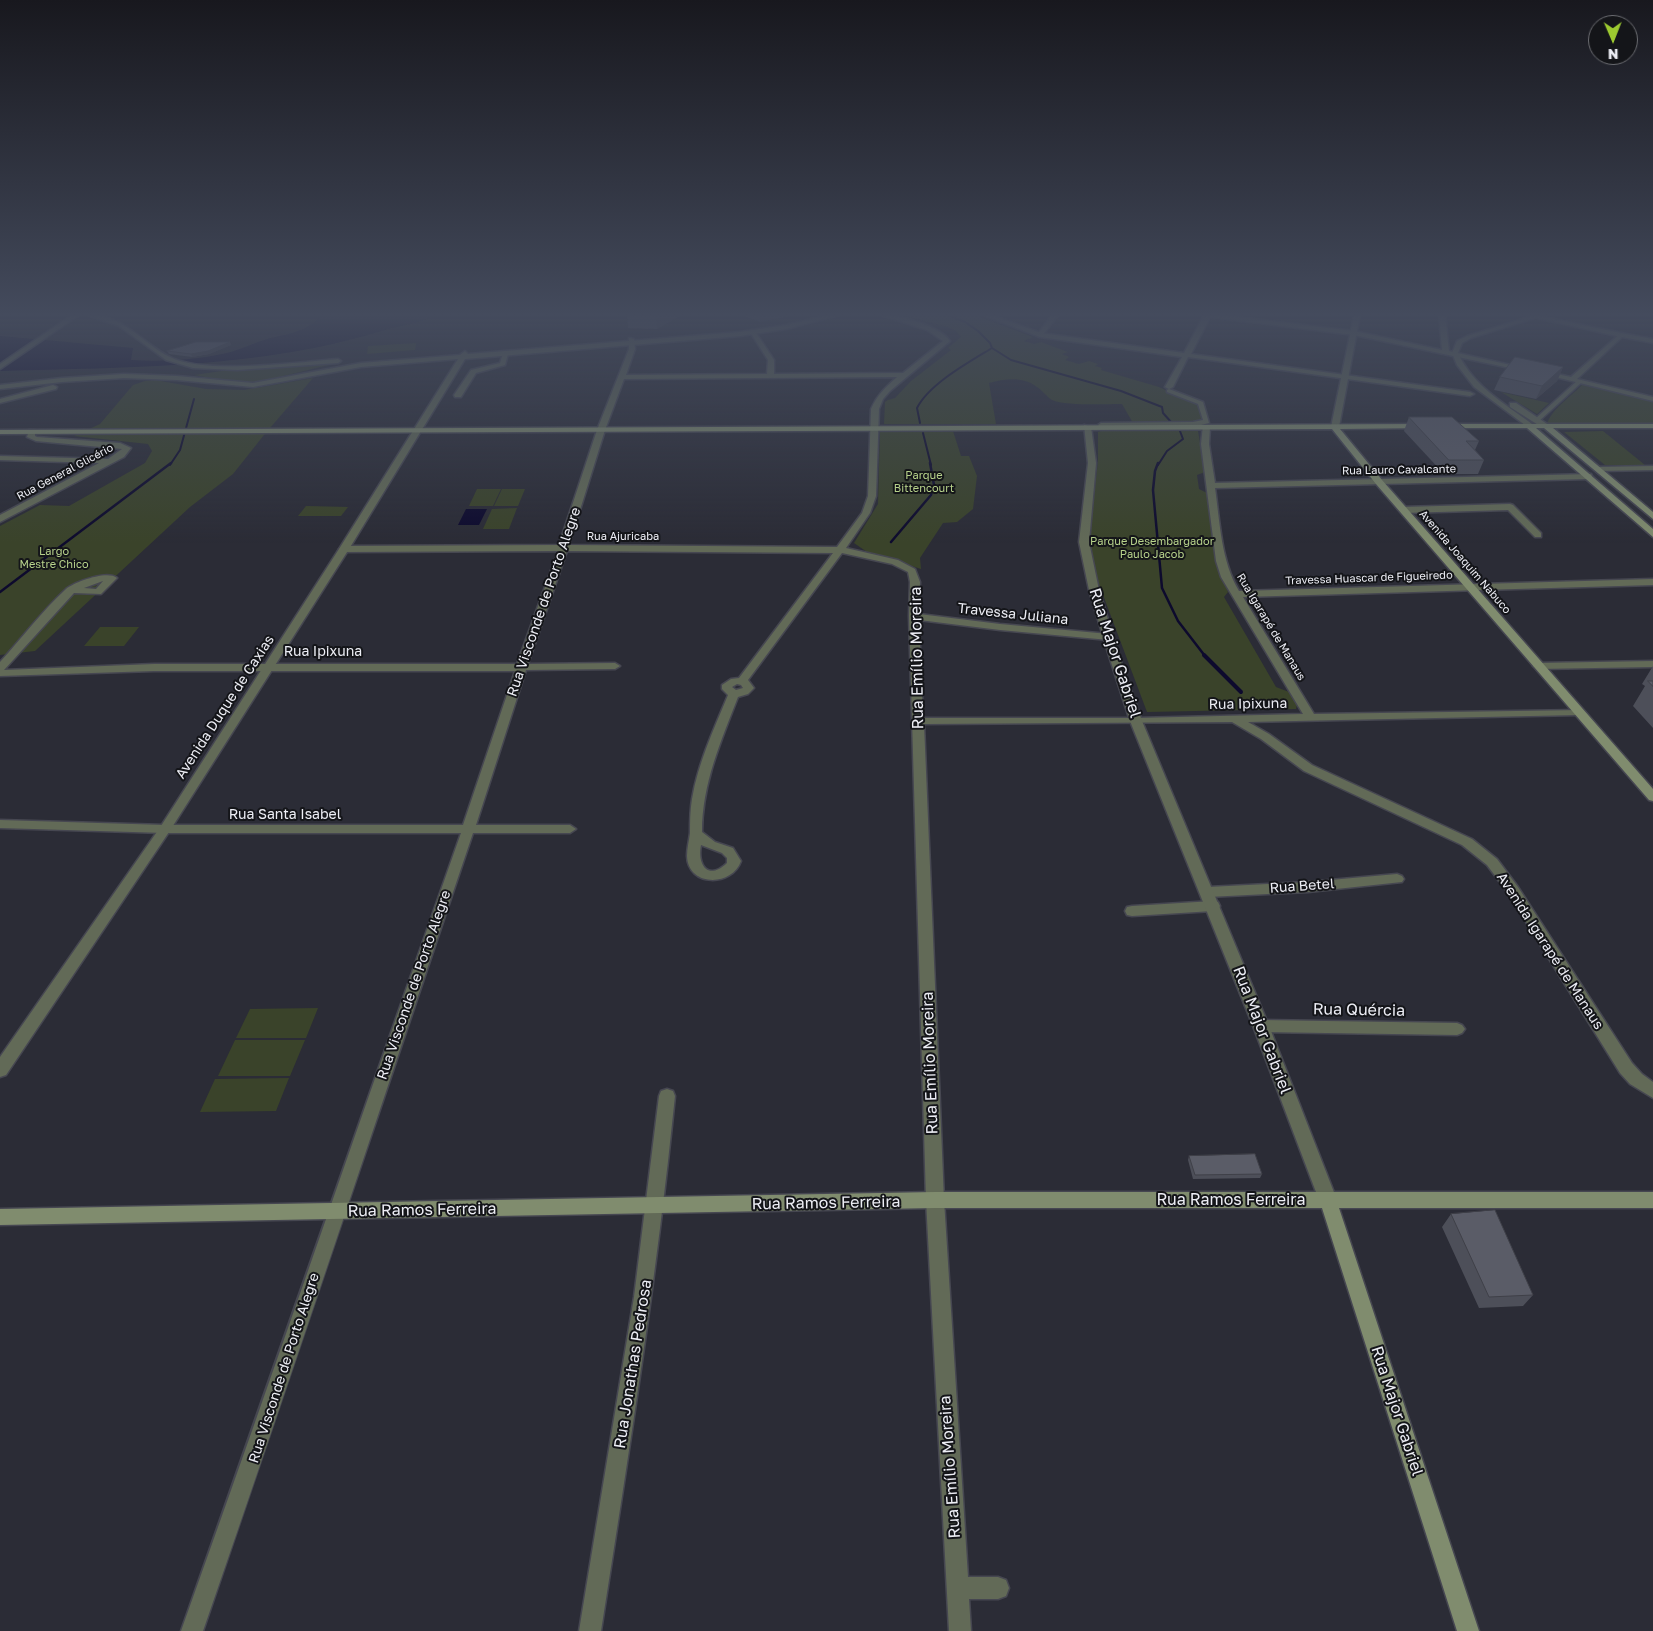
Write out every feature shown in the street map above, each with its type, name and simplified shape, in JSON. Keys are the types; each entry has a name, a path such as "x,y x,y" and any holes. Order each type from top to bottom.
{"main road":[{"path":"1528,426 1653,534"},
{"path":"1546,426 1653,516"},
{"path":"0,432 1653,426"},
{"name":"Avenida Joaquim Nabuco","path":"1335,427 1403,510 1653,797"},
{"name":"Rua Ramos Ferreira","path":"0,1217 935,1200 1653,1200"},
{"name":"Rua Major Gabriel","path":"1328,1200 1468,1631"}],"street":[{"path":"0,401 36,391"},
{"name":"Avenida Duque de Caxias","path":"0,1070 165,829 344,549 442,391"},
{"path":"458,395 460,391"},
{"name":"Rua Visconde de Porto Alegre","path":"192,1631 273,1402 336,1212 468,830 601,430 616,391"},
{"path":"696,834 697,806 702,781 734,694 745,692 749,688 748,684 742,681 803,596 852,535 871,502 875,409 879,399 887,391"},
{"path":"1101,424 1197,424 1196,422 1206,422 1202,403 1174,391"},
{"path":"1335,427 1341,391"},
{"path":"1450,391 1470,394"},
{"path":"1484,391 1528,426"},
{"path":"1489,391 1546,426"},
{"path":"1538,420 1566,391"},
{"path":"1622,391 1653,398"},
{"name":"Rua Igarapé de Manaus","path":"1206,427 1205,444 1221,561 1226,577 1311,718"},
{"name":"Rua Major Gabriel","path":"1087,428 1092,463 1084,542 1094,590 1136,721 1208,892 1328,1200"},
{"path":"59,440 71,431"},
{"name":"Rua General Glicério","path":"0,519 109,461 127,448 126,446 33,438 31,437 32,432"},
{"path":"0,458 109,461"},
{"path":"1598,469 1653,468"},
{"name":"Rua Lauro Cavalcante","path":"1211,486 1588,476"},
{"path":"1403,510 1510,507 1538,535"},
{"path":"852,535 853,546 866,556"},
{"name":"Rua Ajuricaba","path":"344,549 841,550"},
{"name":"Rua Emílio Moreira","path":"841,550 895,562 912,571 915,582 914,616 935,1200 960,1631"},
{"name":"Travessa Huascar de Figueiredo","path":"1235,594 1653,582"},
{"path":"0,668 71,590"},
{"name":"Travessa Juliana","path":"914,616 1000,627 1109,637"},
{"path":"1538,666 1653,664"},
{"name":"Rua Ipixuna","path":"0,673 69,669 615,666"},
{"name":"Rua Ipixuna","path":"918,721 1136,721 1578,712"},
{"path":"1276,742 1275,732 1281,725 1294,718"},
{"name":"Avenida Igarapé de Manaus","path":"1229,719 1255,730 1276,742 1294,760 1308,768 1445,830 1481,851 1492,862 1513,890 1626,1068 1636,1079 1653,1091"},
{"name":"Rua Santa Isabel","path":"0,824 165,829 570,829"},
{"name":"Rua Betel","path":"1208,892 1308,887 1397,879"},
{"path":"1132,911 1213,906"},
{"name":"Rua Quércia","path":"1261,1026 1457,1029"},
{"name":"Rua Jonathas Pedrosa","path":"590,1631 639,1330 656,1206 667,1096"},
{"path":"958,1588 998,1588"}],"green space":[{"name":"Largo Mestre Chico","path":"128,391 302,391 233,474 190,507 35,651 0,655 0,526 40,505 69,506 145,463 152,451 148,444 74,436 100,424"},
{"path":"901,391 990,391 996,424 884,424 885,402 895,398"},
{"path":"1042,391 1168,391 1193,403 1200,404 1205,421 1133,423 1122,404 1066,403 1052,400"},
{"path":"1576,391 1616,391 1653,399 1653,424 1547,425 1552,414"},
{"path":"1501,392 1549,403 1537,414"},
{"name":"Parque Bittencourt","path":"880,431 953,431 961,456 969,456 977,476 973,509 957,522 943,523 920,558 921,569 867,552 854,543 878,504"},
{"name":"Parque Desembargador Paulo Jacob","path":"1198,431 1205,472 1197,475 1199,489 1207,493 1217,565 1228,592 1224,597 1276,687 1289,692 1297,705 1296,709 1147,712 1094,571 1089,542 1098,461 1098,432"},
{"path":"1603,431 1645,465 1605,465 1564,432"},
{"path":"477,489 501,489 493,506 469,506"},
{"path":"502,489 525,489 518,506 494,506"},
{"path":"306,506 348,507 341,516 298,516"},
{"path":"517,508 509,529 483,529 492,509"},
{"path":"100,627 139,627 124,646 84,646"},
{"path":"318,1008 306,1038 236,1038 250,1009"},
{"path":"235,1040 305,1040 290,1076 218,1076"},
{"path":"289,1078 276,1111 200,1112 215,1079"}],"shaded area":[{"path":"466,509 487,509 479,525 458,525"}],"building":[{"path":"1409,417 1452,417 1479,441 1466,441 1484,460 1449,460"},
{"path":"1255,1154 1262,1174 1195,1175 1189,1156"},
{"path":"1495,1210 1533,1295 1489,1297 1451,1214"}],"waterway":[{"path":"920,423 917,408 930,391"},
{"path":"1121,391 1162,407 1163,413 1172,423"},
{"path":"170,465 180,450 194,399"},
{"path":"1158,465 1167,451 1183,439 1180,431"},
{"path":"923,433 931,465"},
{"path":"0,592 171,463"},
{"path":"891,542 931,495 934,485 930,463"},
{"path":"1158,463 1153,490 1162,588 1178,621 1205,656"},
{"path":"1205,656 1241,692"}]}
